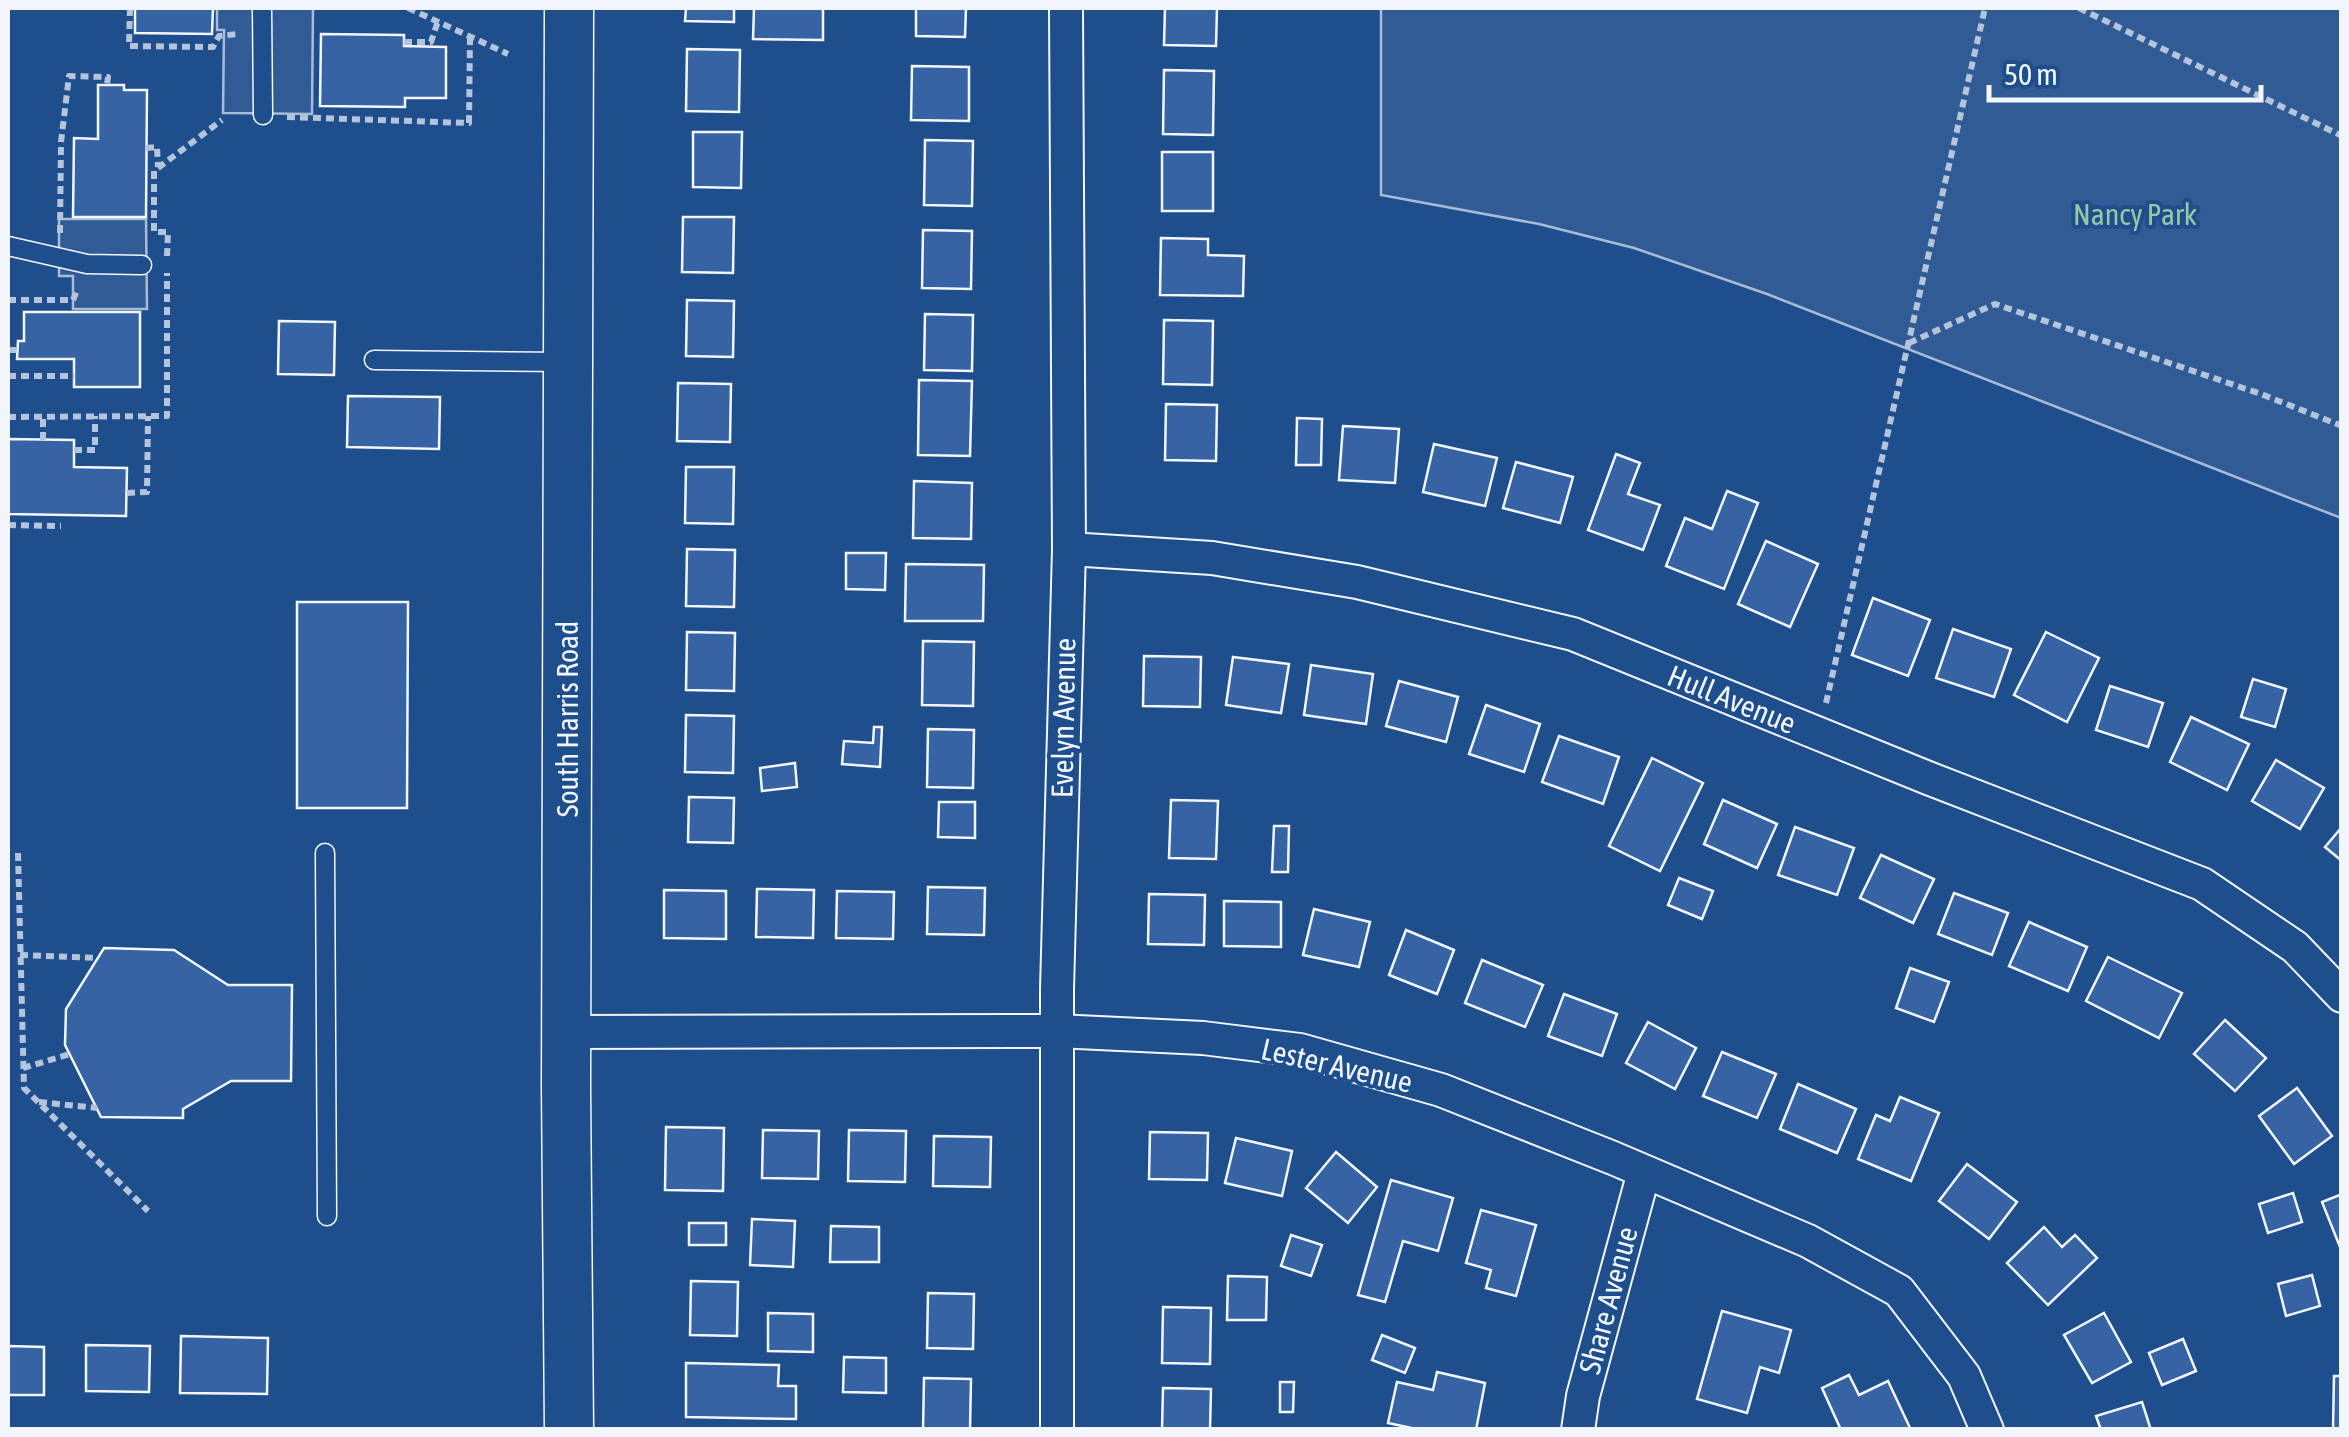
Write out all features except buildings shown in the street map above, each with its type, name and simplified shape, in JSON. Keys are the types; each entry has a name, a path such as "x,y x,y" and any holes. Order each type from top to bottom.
{"main road":[{"name":"South Harris Road","path":"569,8 569,1430"}],"street":[{"name":"Evelyn Avenue","path":"1057,1430 1057,1031 1069,549 1066,8"},
{"name":"Hull Avenue","path":"1069,549 1212,558 1357,582 1572,634 2202,884 2296,947 2342,996"},
{"name":"Lester Avenue","path":"566,1032 1057,1031 1203,1038 1300,1050 1441,1090 1808,1241 1899,1290 1964,1376 1987,1430"},
{"name":"Share Avenue","path":"1578,1430 1583,1396 1644,1172"}],"lane":[{"path":"262,8 263,115"},
{"path":"8,246 87,264 142,265"},
{"path":"374,360 568,362"},
{"path":"325,852 327,1216"}],"path":[{"path":"130,8 130,46 213,46 224,34"},
{"path":"408,8 508,54"},
{"path":"1819,734 1985,8"},
{"path":"2080,8 2342,136"},
{"path":"404,42 430,42 438,21"},
{"path":"263,115 318,121 468,123 470,36"},
{"path":"60,219 61,142 69,76 108,77 107,85"},
{"path":"8,417 167,416 168,232 154,232 154,172 222,120"},
{"path":"146,148 157,147 158,168"},
{"path":"8,300 74,300"},
{"path":"1908,344 1995,304 2261,394 2342,426"},
{"path":"8,350 18,350"},
{"path":"8,376 74,376"},
{"path":"42,440 44,416"},
{"path":"74,450 95,450 96,416"},
{"path":"127,493 148,492 148,416"},
{"path":"8,525 62,526"},
{"path":"18,853 24,1088 148,1211"},
{"path":"20,955 98,958"},
{"path":"23,1068 70,1054"},
{"path":"38,1102 97,1108"}],"shaded area":[{"path":"217,8 313,8 312,114 223,113 224,30 217,30"},
{"name":"Nancy Park","path":"1381,8 2341,8 2341,518 1767,294 1634,248 1539,224 1381,195"},
{"path":"59,219 146,219 147,309 73,309 73,276 59,276"}]}
